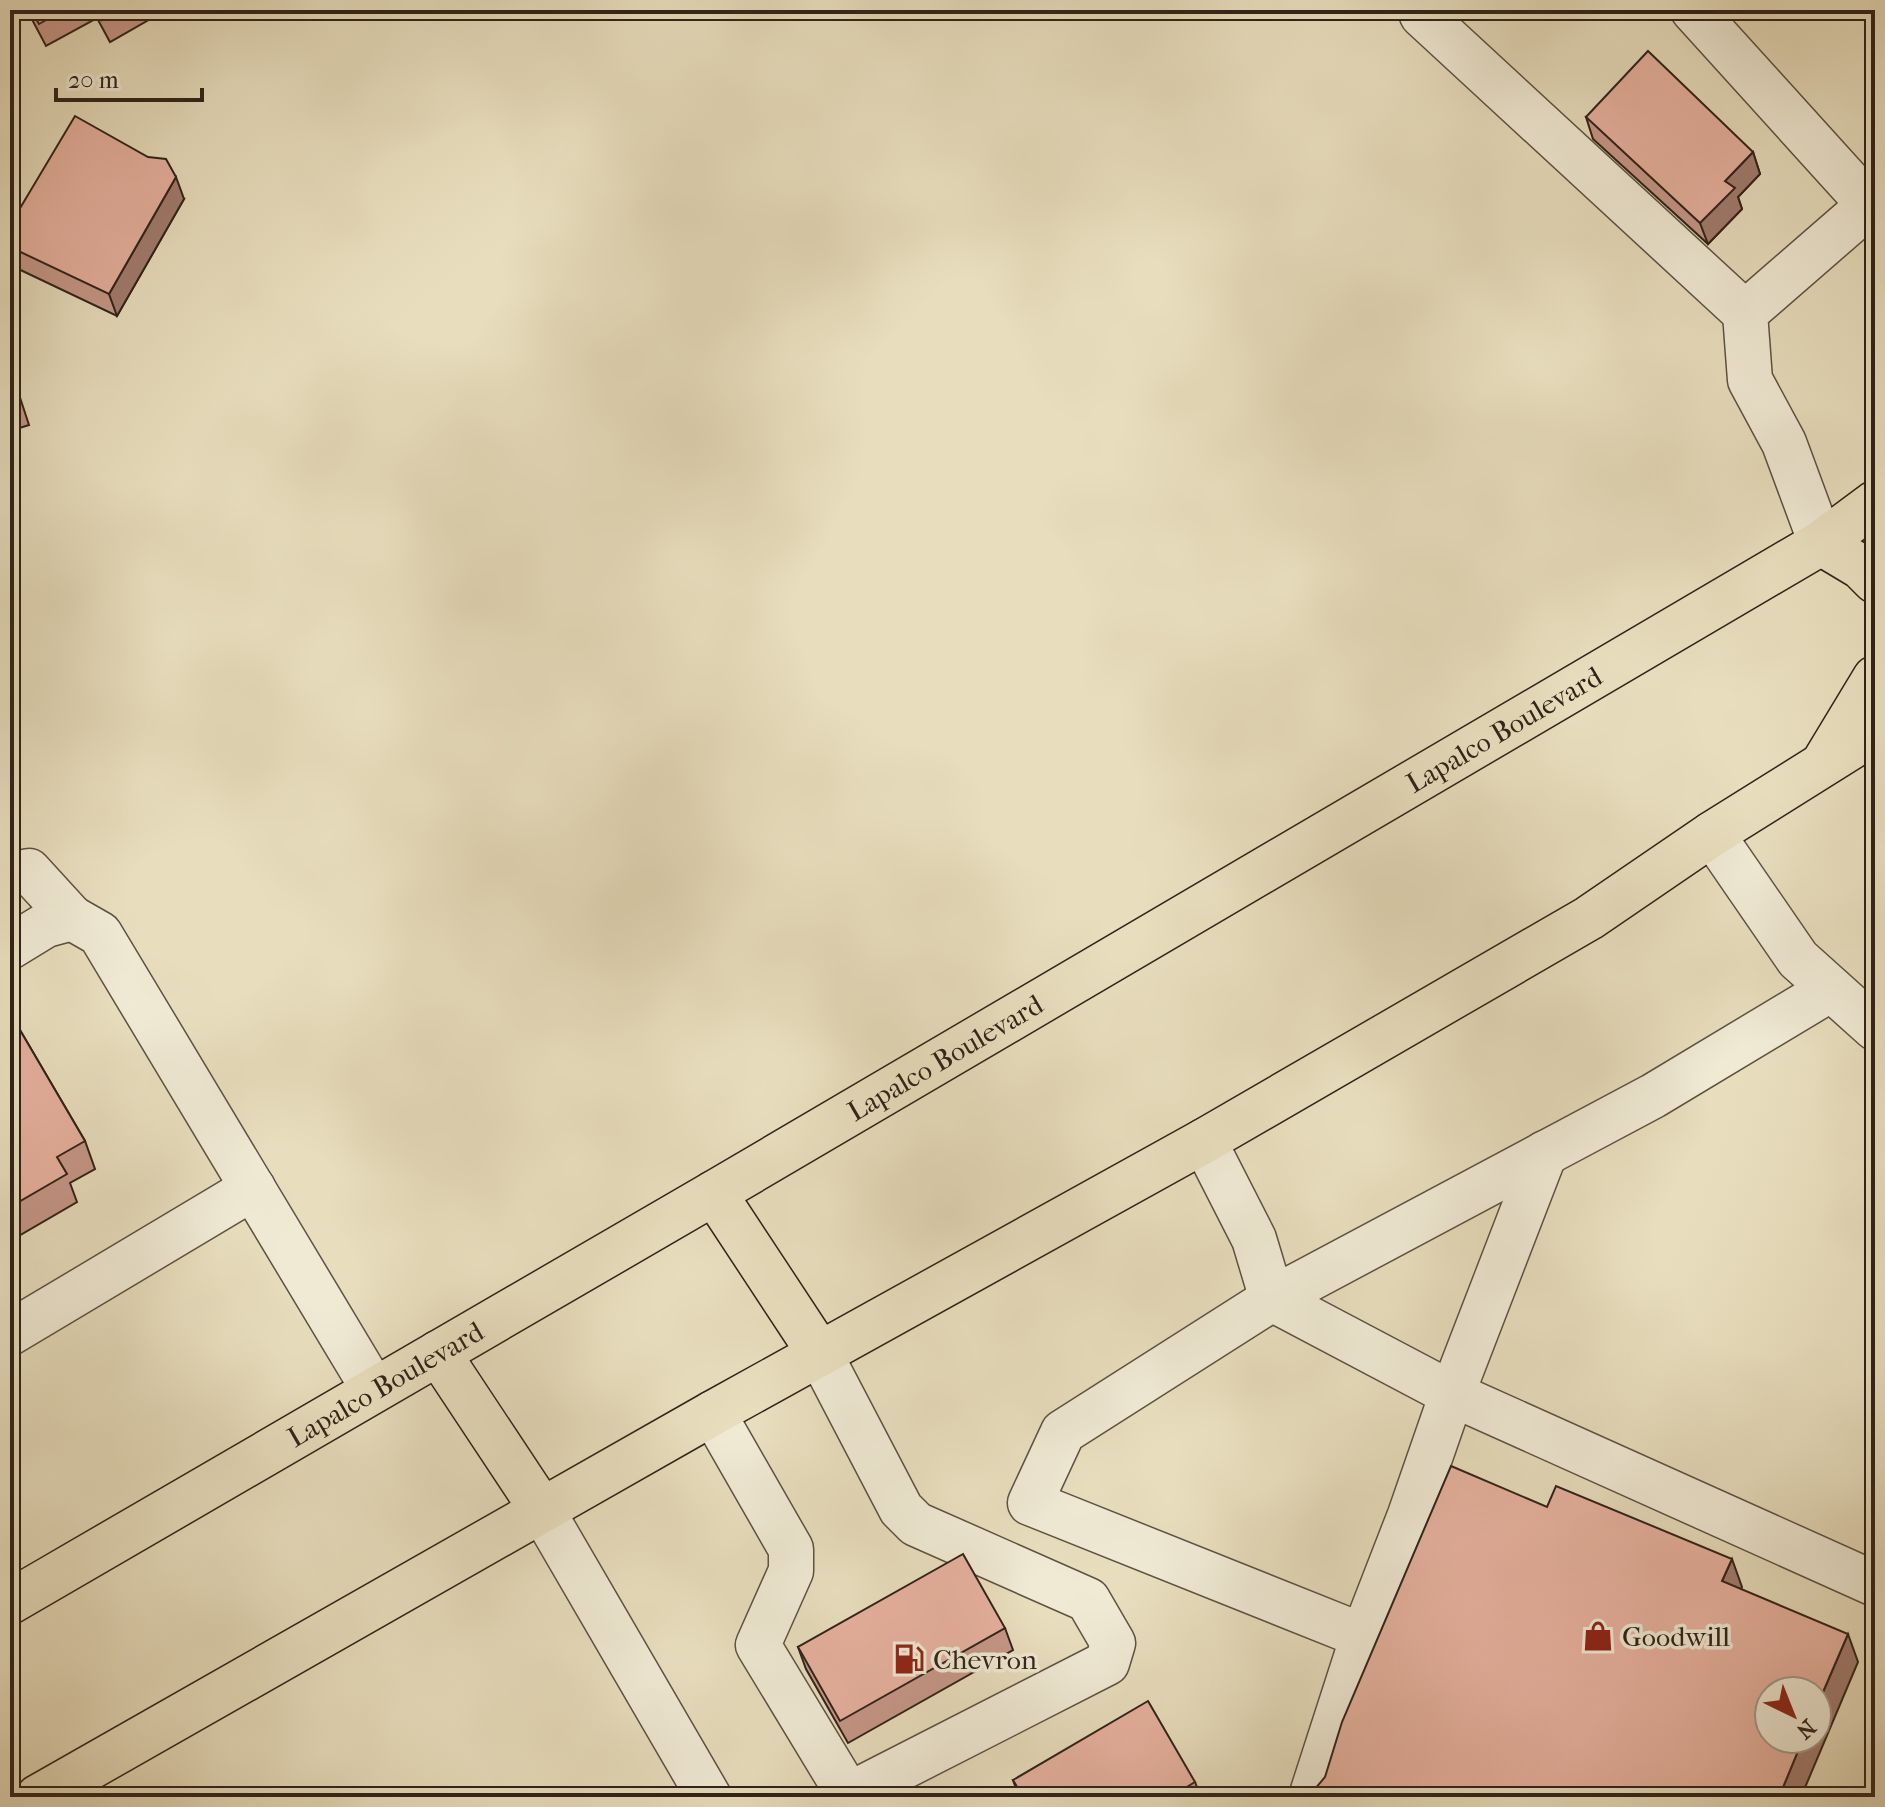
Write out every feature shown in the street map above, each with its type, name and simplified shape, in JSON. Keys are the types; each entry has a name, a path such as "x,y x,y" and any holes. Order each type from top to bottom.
{"main road":[{"name":"Lapalco Boulevard","path":"10,1602 1821,543 1875,503"},
{"path":"1821,543 1861,567 1875,581"},
{"path":"1820,768 1875,678"},
{"path":"38,1797 713,1413 1204,1141 1589,918 1712,834 1875,732"},
{"path":"714,1193 820,1354"},
{"path":"438,1353 542,1510"}],"lane":[{"path":"1420,10 1745,313 1750,380 1784,443 1821,543"},
{"path":"1693,10 1873,205 1745,313"},
{"path":"1712,834 1798,959 1875,1028"},
{"path":"10,875 29,871 72,918 100,934 374,1390"},
{"path":"10,947 46,925 72,918"},
{"path":"1363,1636 1030,1503 1063,1432 1272,1299 1653,1096 1831,989"},
{"path":"1204,1141 1254,1239 1272,1299 1452,1394 1875,1584"},
{"path":"1311,1797 1363,1636 1545,1153"},
{"path":"10,1333 253,1188"},
{"path":"713,1413 791,1549 791,1571 758,1645 852,1797 868,1785 1107,1663 1113,1643 1088,1600 916,1524 901,1509 820,1354"},
{"path":"542,1510 709,1797"}],"building":[{"path":"31,10 64,10 39,24"},
{"path":"97,10 120,10 102,20"},
{"path":"1648,51 1753,152 1725,181 1735,188 1700,223 1586,117"},
{"path":"75,116 148,157 166,159 176,177 109,294 10,247 10,225"},
{"path":"10,370 21,403 10,407"},
{"path":"10,1013 85,1141 57,1157 67,1174 10,1207"},
{"name":"Goodwill","path":"1451,1466 1547,1507 1556,1486 1732,1559 1722,1581 1848,1634 1830,1675 1753,1675 1753,1755 1796,1755 1779,1797 1310,1797 1325,1777 1342,1722"},
{"name":"Chevron","path":"963,1554 1005,1628 840,1721 798,1647"},
{"path":"1148,1701 1195,1782 1170,1797 1023,1797 1013,1780"}],"place":[{"name":"Goodwill","path":"1598,1636"},
{"name":"Chevron","path":"909,1659"}]}
